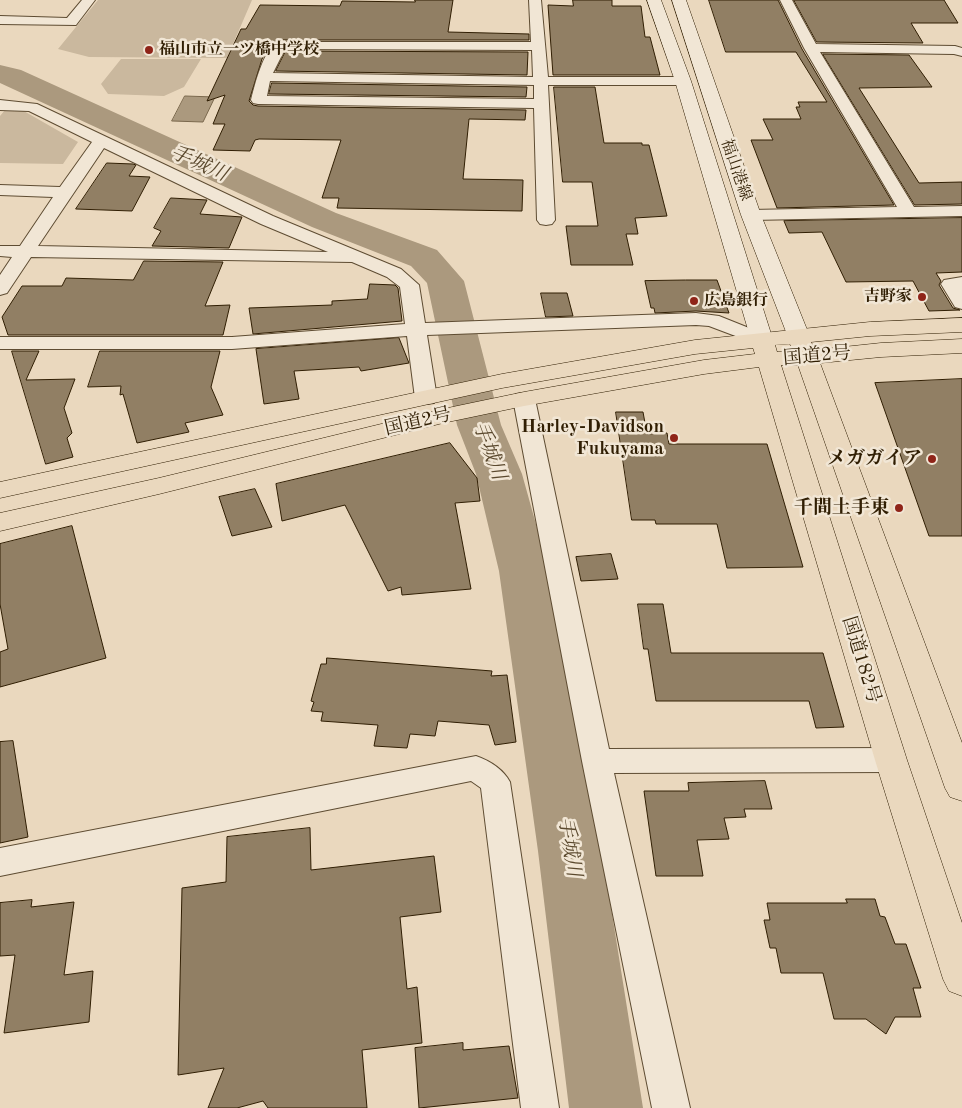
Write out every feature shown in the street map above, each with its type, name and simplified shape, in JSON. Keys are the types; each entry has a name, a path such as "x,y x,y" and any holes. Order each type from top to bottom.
{"highway":[{"name":"国道2号","path":"803,348 870,329 962,325"},
{"name":"国道2号","path":"0,490 436,403 704,367 765,350 803,348 881,350 962,346"},
{"path":"803,348 959,770"},
{"name":"国道182号","path":"765,350 891,760 962,978"},
{"name":"国道2号","path":"0,522 159,486 436,403"}],"main road":[{"name":"福山港線","path":"654,0 683,81 765,350"},
{"name":"福山港線","path":"679,0 751,214 803,348"}],"street":[{"path":"0,20 71,22 89,0"},
{"path":"535,0 541,81 546,220"},
{"path":"786,0 811,48 908,212"},
{"path":"537,46 282,45 277,48 264,77 258,100 542,104"},
{"path":"811,48 962,52"},
{"path":"264,77 683,81"},
{"path":"0,91 15,98 18,105"},
{"path":"0,104 32,107 267,220 362,258 394,273 410,284 436,403"},
{"path":"0,289 94,149 102,141"},
{"path":"0,190 66,192"},
{"path":"751,214 962,210"},
{"path":"0,251 362,258"},
{"path":"962,283 951,284 962,303"},
{"path":"0,343 232,343 482,326 712,320 765,350"},
{"path":"511,394 597,761 671,1108"},
{"path":"597,761 891,760"},
{"path":"0,862 476,768 495,782 540,1108"}],"shaded area":[{"path":"98,0 252,0 227,58 89,57 58,49"},
{"path":"121,59 201,59 184,87 164,96 108,94 101,84"},
{"path":"185,96 215,97 203,122 172,121"},
{"path":"5,110 22,110 78,142 63,164 0,163 0,116"}],"building":[{"path":"415,0 453,0 448,32 529,34 529,40 277,40 270,45 262,59 249,101 253,105 258,106 526,110 525,120 469,119 463,179 523,180 522,211 337,208 339,198 322,198 341,140 259,139 255,140 250,151 213,150 225,124 213,124 225,95 207,101 241,29 246,29 260,5 340,6 342,1 415,2"},
{"path":"573,0 612,0 612,6 641,6 645,37 650,37 660,75 553,75 548,5 573,6"},
{"path":"709,0 778,0 802,49 894,205 777,208 751,140 773,140 763,119 801,119 796,107 800,107 798,102 827,102 796,52 726,52"},
{"path":"794,0 944,0 958,23 911,23 923,43 817,42"},
{"path":"286,51 528,52 527,75 276,71"},
{"path":"823,54 909,55 932,87 859,88 919,183 962,182 962,204 915,205"},
{"path":"272,83 527,87 526,97 269,94"},
{"path":"554,87 595,87 604,143 642,143 642,145 649,145 667,216 635,218 638,234 626,234 633,265 571,265 566,226 598,226 592,182 563,182"},
{"path":"107,163 133,164 136,165 129,176 150,177 132,211 76,209"},
{"path":"171,198 207,200 200,214 242,217 229,248 152,246 161,231 154,228"},
{"path":"962,218 962,272 936,273 941,281 939,285 953,308 960,310 929,311 913,281 846,282 822,232 789,233 784,221"},
{"path":"144,261 223,262 205,306 230,305 223,335 8,335 2,317 22,286 62,286 66,278 133,280"},
{"name":"広島銀行","path":"717,280 729,313 696,311 655,313 654,308 651,308 645,281"},
{"path":"370,284 395,285 398,288 402,321 253,334 249,308 332,305 332,301 367,299"},
{"path":"541,293 567,293 573,316 546,317"},
{"path":"399,338 409,363 361,371 359,367 294,371 299,399 264,404 256,349"},
{"path":"12,351 39,351 26,380 75,379 64,408 72,433 67,438 73,457 46,464"},
{"path":"100,351 220,351 211,387 223,415 185,423 189,432 137,443 123,394 120,395 121,386 88,387"},
{"name":"メガガイア","path":"962,379 962,536 929,536 875,383"},
{"path":"616,412 643,412 647,434 667,433 669,444 767,444 803,567 727,568 717,524 656,524 655,520 632,520"},
{"path":"450,443 477,478 480,501 455,503 471,589 402,595 401,587 388,591 345,505 282,521 276,484"},
{"path":"255,489 272,527 232,536 219,497"},
{"path":"72,526 106,658 0,687 0,652 8,649 0,604 0,544"},
{"path":"611,554 618,579 581,581 576,557"},
{"path":"638,604 663,604 671,653 823,653 844,727 816,728 809,701 656,701 648,649 644,649"},
{"path":"327,658 492,671 491,676 507,675 516,742 495,745 489,725 438,721 435,736 410,734 407,748 374,746 378,725 321,721 323,712 311,711 314,702 311,701 321,664 326,664"},
{"path":"13,741 28,837 0,843 0,742"},
{"path":"765,781 772,809 744,809 746,817 724,818 729,839 697,840 703,876 656,876 644,791 689,791 688,783"},
{"path":"310,828 311,870 434,856 441,912 400,917 407,989 417,987 422,1043 362,1050 367,1108 268,1108 263,1101 237,1108 208,1108 224,1068 178,1075 182,888 226,882 227,837"},
{"path":"846,899 875,899 880,916 885,917 895,944 906,944 921,988 913,988 921,1017 895,1017 886,1034 866,1019 834,1019 823,973 781,973 776,948 770,948 764,920 770,920 767,903 847,903"},
{"path":"32,900 31,907 74,902 64,975 93,971 89,1022 4,1033 15,955 0,956 0,903"},
{"path":"463,1043 463,1050 509,1046 518,1098 419,1108 415,1048"}],"waterway":[{"name":"手城川","path":"0,74 11,76 324,220 424,258 445,281 479,425 499,474 524,571 570,851 606,1108"}],"place":[{"name":"福山市立一ツ橋中学校","path":"149,50"},
{"name":"吉野家","path":"922,297"},
{"name":"広島銀行","path":"694,301"},
{"name":"Harley-Davidson Fukuyama","path":"674,438"},
{"name":"メガガイア","path":"932,459"},
{"name":"千間土手東","path":"899,508"}]}
